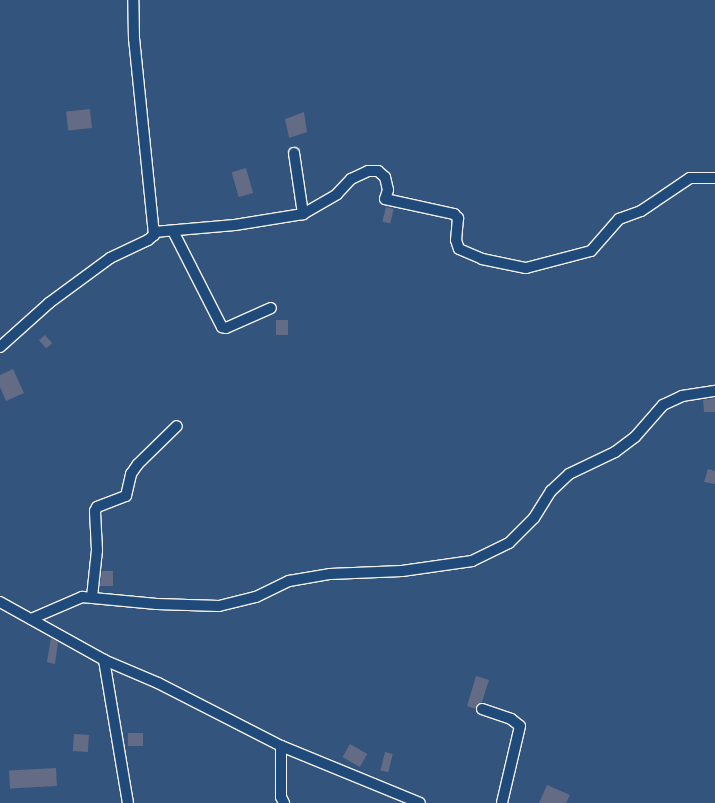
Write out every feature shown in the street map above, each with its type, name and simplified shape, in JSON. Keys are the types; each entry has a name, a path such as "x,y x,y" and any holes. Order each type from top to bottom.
{"street":[{"path":"0,348 56,298 110,258 153,238 154,232 134,39 133,0"},
{"path":"294,154 303,214"},
{"path":"154,232 234,225 303,214 337,194 352,179 368,171 378,171 385,176 388,190 385,199 454,214 458,218 456,240 459,249 482,259 511,267 526,268 591,251 619,219 641,211 690,178 715,178"},
{"path":"173,231 222,327 226,328 271,308"},
{"path":"31,619 82,597 157,604 219,606 256,597 289,581 330,574 402,570 472,561 509,543 534,518 551,491 569,474 614,452 634,437 663,405 682,396 715,391"},
{"path":"92,597 97,550 94,512 97,507 126,496 131,474 138,464 177,426"},
{"path":"0,602 104,660 158,683 281,746 420,803"},
{"path":"104,660 128,803"},
{"path":"482,708 511,719 520,726 502,803"},
{"path":"281,746 281,798 284,803"}],"building":[{"path":"90,109 92,128 68,130 66,112"},
{"path":"304,112 307,132 289,138 285,119"},
{"path":"246,168 253,193 239,197 232,172"},
{"path":"386,207 394,209 390,223 382,222"},
{"path":"276,320 288,320 288,335 276,335"},
{"path":"45,335 52,343 46,349 39,340"},
{"path":"13,369 24,393 6,401 0,387 0,375"},
{"path":"715,398 715,412 704,412 703,400"},
{"path":"708,469 715,471 715,484 704,482"},
{"path":"102,571 113,571 113,586 100,586"},
{"path":"51,638 58,642 55,664 47,662"},
{"path":"476,676 489,680 482,702 477,704 475,709 467,706"},
{"path":"128,733 143,733 143,746 128,746"},
{"path":"74,734 89,735 88,752 73,751"},
{"path":"350,744 367,754 360,767 342,757"},
{"path":"385,752 393,754 388,772 380,770"},
{"path":"56,768 57,786 10,788 9,770"},
{"path":"547,785 570,795 566,803 539,803"}]}
